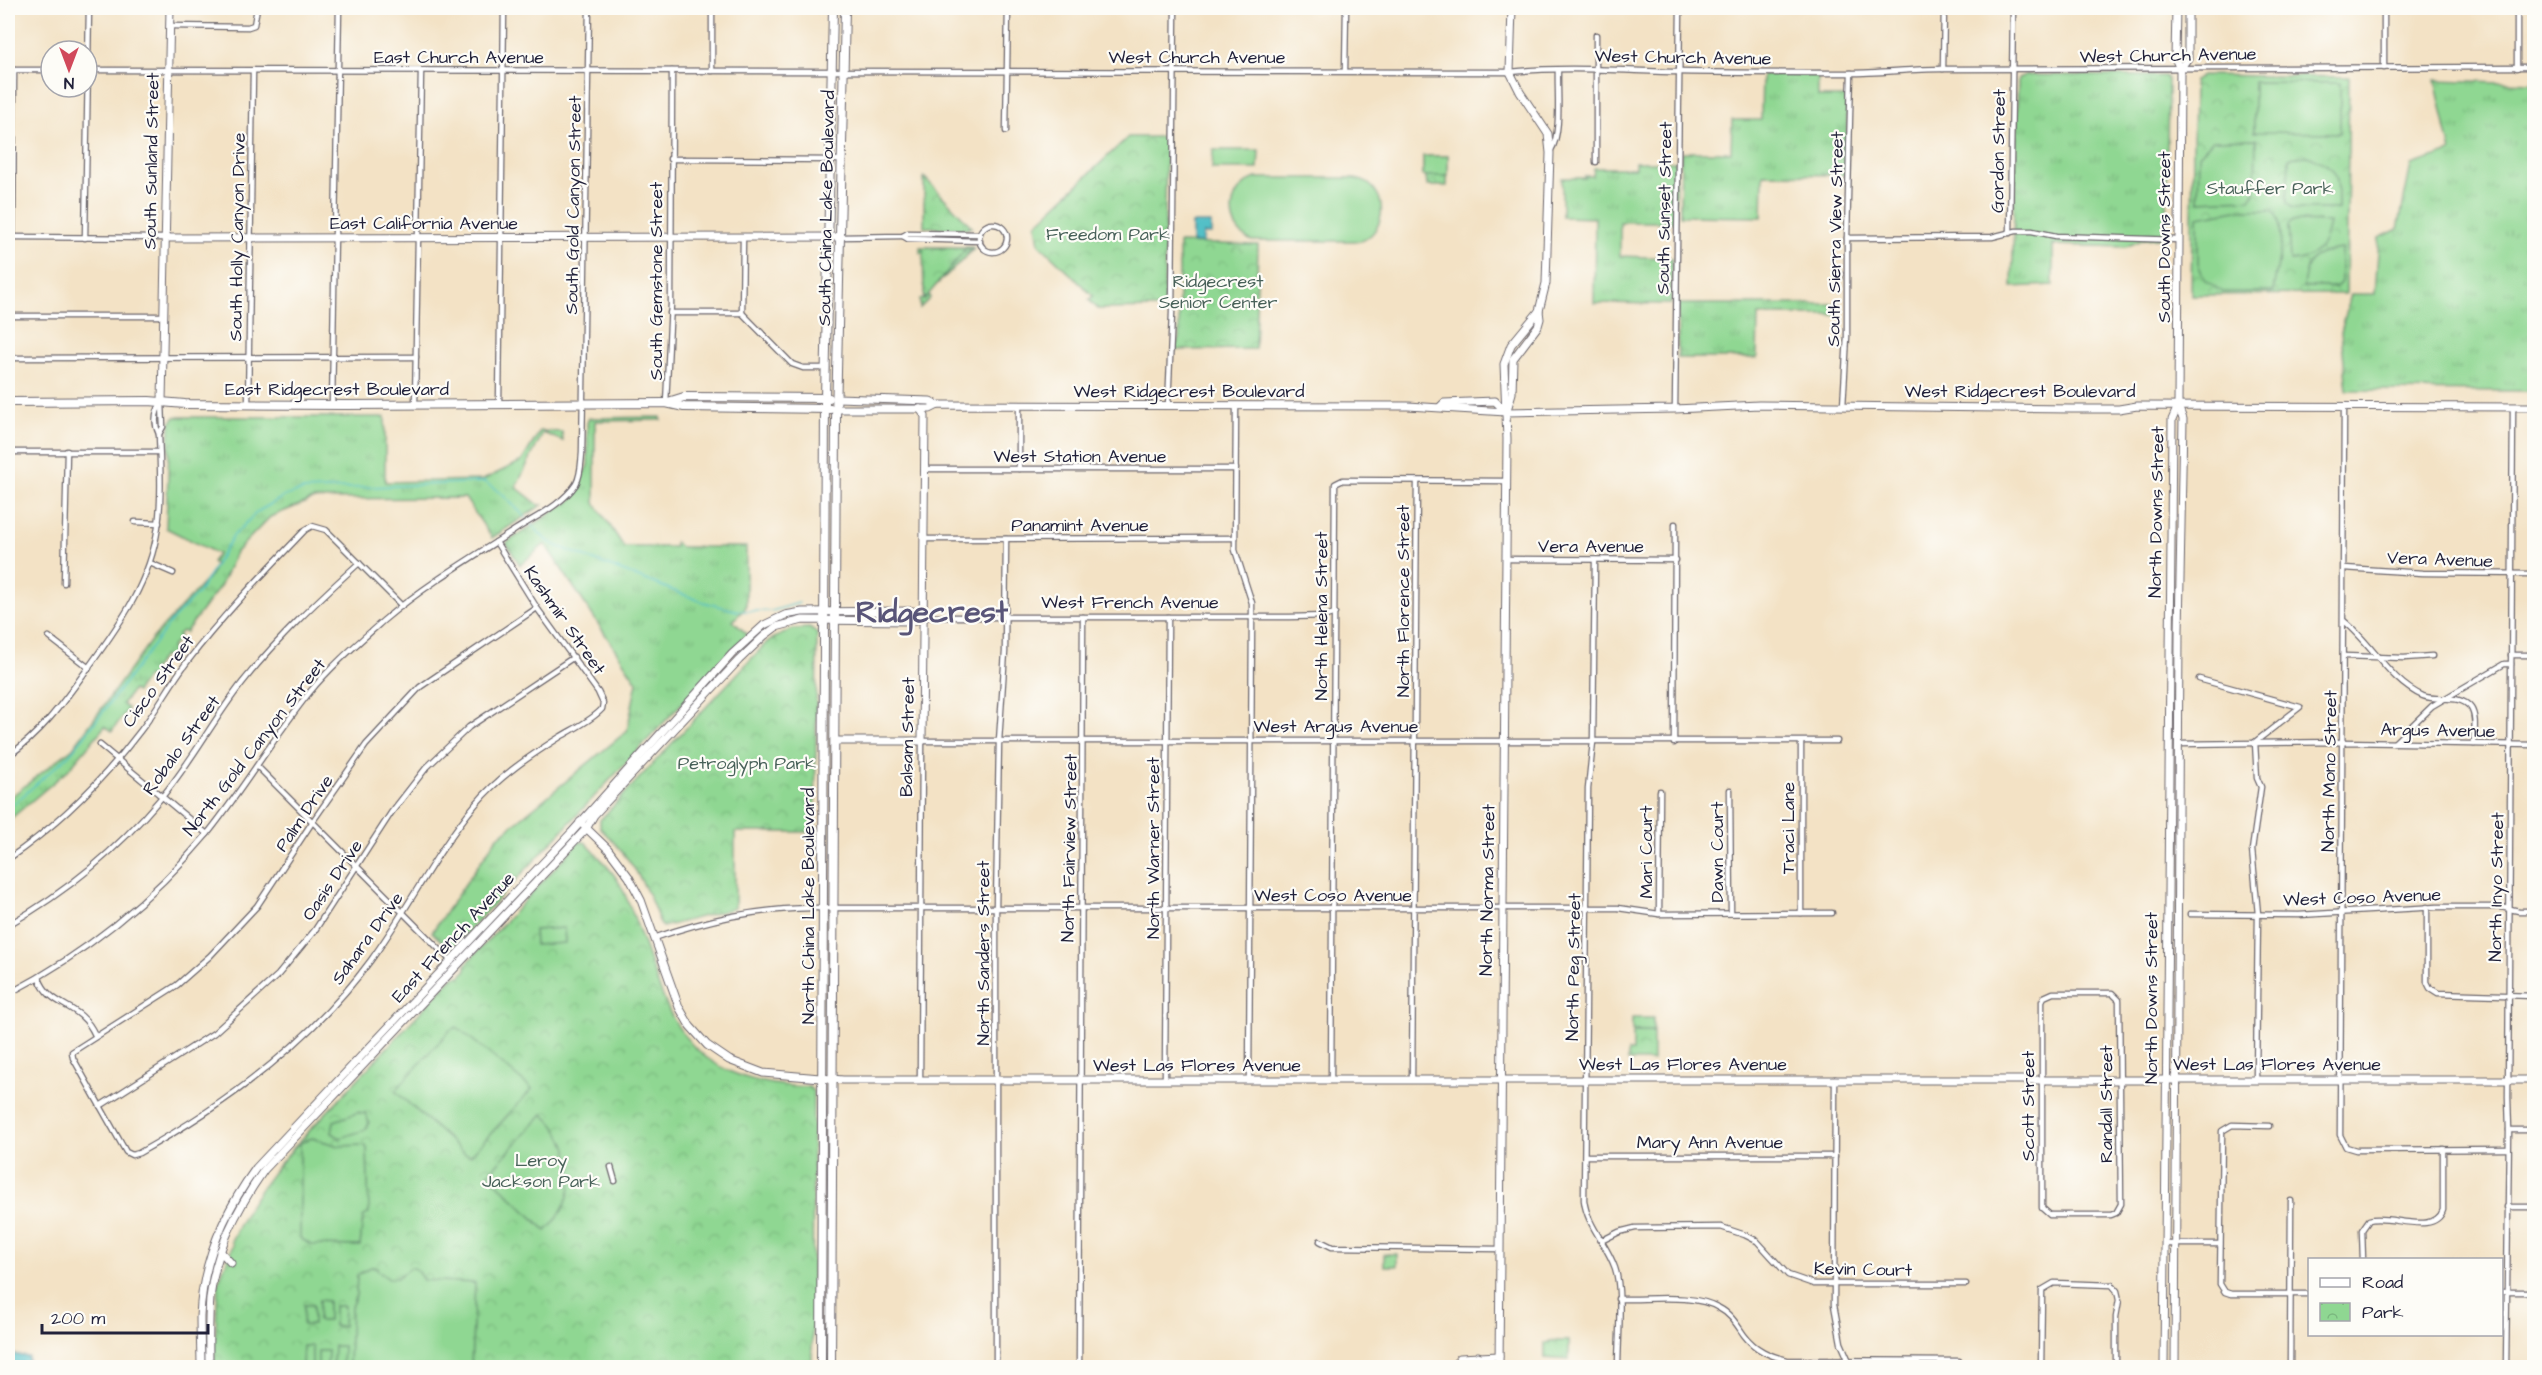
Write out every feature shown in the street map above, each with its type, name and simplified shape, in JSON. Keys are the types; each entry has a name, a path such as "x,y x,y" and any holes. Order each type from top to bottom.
{"main road":[{"name":"South Sunland Street","path":"162,402 170,8"},
{"name":"South China Lake Boulevard","path":"826,409 833,8"},
{"name":"South China Lake Boulevard","path":"837,409 845,8"},
{"path":"1512,8 1510,72 1520,92 1548,134 1550,153"},
{"name":"South Downs Street","path":"2176,8 2175,58 2180,69 2178,406"},
{"name":"South Downs Street","path":"2180,69 2188,58 2188,8"},
{"name":"North Norma Street","path":"1499,1368 1507,481 1503,371 1505,358 1511,345 1539,311 1544,295 1548,258 1550,153"},
{"name":"East California Avenue","path":"165,238 841,237"},
{"name":"East Ridgecrest Boulevard","path":"666,403 684,397 825,398"},
{"name":"West Ridgecrest Boulevard","path":"825,398 930,401 938,405 1019,406 1440,407 1444,403 1495,401 1506,412 1759,405 2119,409 2137,406 2535,407"},
{"name":"East Ridgecrest Boulevard","path":"8,402 162,402 248,405 666,403 684,407 837,409"},
{"name":"West Ridgecrest Boulevard","path":"837,409 930,409 938,405"},
{"name":"North Downs Street","path":"2175,1368 2183,419 2178,406"},
{"name":"North Downs Street","path":"2164,1368 2172,420 2178,406"},
{"name":"North China Lake Boulevard","path":"821,1368 826,409"},
{"name":"North China Lake Boulevard","path":"831,1368 831,1079 837,409"},
{"name":"Balsam Street","path":"920,409 925,416 922,741"},
{"path":"825,520 830,526 830,555 835,564"},
{"name":"East French Avenue","path":"208,1368 210,1296 221,1252 240,1207 264,1170 448,975 453,963 752,634 774,619 785,615 835,611"},
{"name":"West French Avenue","path":"835,611 913,611 924,617"},
{"name":"West French Avenue","path":"836,621 913,621 924,617"},
{"name":"East French Avenue","path":"201,1368 200,1318 204,1279 220,1228 256,1168 453,963 586,829 594,815 764,636 788,622 836,621"},
{"path":"825,686 829,695 829,735 835,741"},
{"name":"West Argus Avenue","path":"835,741 922,741"},
{"name":"West Las Flores Avenue","path":"580,822 608,849 629,878 641,900 679,1007 690,1026 707,1045 729,1060 763,1073 831,1079 920,1080 2256,1078 2535,1080"},
{"path":"231,1263 221,1252 219,1244 244,1185"},
{"path":"822,1209 826,1224 826,1253 831,1257"},
{"path":"1473,1368 1478,1356"},
{"path":"1452,1368 1461,1358 1499,1356"}],"street":[{"path":"88,39 89,8"},
{"path":"170,26 248,27 254,25 257,8"},
{"path":"332,405 339,8"},
{"path":"499,403 504,8"},
{"name":"South Gold Canyon Street","path":"583,403 590,8"},
{"path":"712,8 712,71"},
{"path":"1006,131 1008,8"},
{"path":"1168,406 1172,313 1175,8"},
{"path":"1345,70 1346,8"},
{"name":"South Sunset Street","path":"1675,409 1680,8"},
{"path":"1943,69 1944,8"},
{"name":"Gordon Street","path":"2010,233 2013,8"},
{"path":"2384,8 2384,68"},
{"path":"2517,8 2517,68"},
{"path":"1596,36 1596,162"},
{"name":"West Church Avenue","path":"831,71 1510,72 1597,69 1851,73 1943,69 2535,68"},
{"path":"8,70 39,70"},
{"path":"10,237 14,70"},
{"name":"East Church Avenue","path":"99,70 831,71"},
{"path":"1550,153 1555,143 1558,70"},
{"name":"South Holly Canyon Drive","path":"248,405 253,71"},
{"path":"415,403 421,71"},
{"name":"South Gemstone Street","path":"666,403 670,313 672,71"},
{"name":"South Sierra View Street","path":"1843,406 1847,347 1851,73"},
{"path":"85,238 87,99"},
{"path":"670,159 843,160"},
{"path":"996,226 1005,231 1007,240 1003,248 994,252 984,248 980,241 980,234 984,228 996,226"},
{"path":"1847,238 1992,237 2032,231 2056,236 2179,240"},
{"path":"841,237 903,236 908,233 980,234"},
{"path":"903,236 908,239 980,241"},
{"name":"East California Avenue","path":"10,237 165,238"},
{"path":"743,237 742,313 792,364 803,368 827,368"},
{"path":"670,313 742,313"},
{"path":"8,316 163,316"},
{"path":"8,358 416,357"},
{"name":"Balsam Street","path":"913,400 920,409"},
{"path":"8,756 49,721 89,668 129,610 150,563 159,523 159,434 156,427 156,411 162,402"},
{"name":"North Gold Canyon Street","path":"8,994 39,978 94,941 124,917 170,874 207,834 318,682 401,605 552,507 576,483 582,453 583,403"},
{"path":"1019,406 1019,469"},
{"path":"1236,406 1235,538 1239,565 1252,603 1249,1080"},
{"name":"North Mono Street","path":"2344,407 2340,1135 2346,1147 2356,1150 2443,1149"},
{"name":"North Inyo Street","path":"2506,1368 2504,1292 2509,1130 2513,407"},
{"path":"8,452 159,452"},
{"path":"64,583 67,452"},
{"name":"West Station Avenue","path":"925,469 1236,469"},
{"name":"North Helena Street","path":"1331,1080 1335,484 1343,480 1417,481"},
{"path":"1417,481 1507,481"},
{"name":"North Florence Street","path":"1412,1080 1417,481"},
{"path":"135,522 159,523"},
{"path":"1674,742 1675,524"},
{"name":"Cisco Street","path":"8,859 61,816 116,760 141,730 184,666 247,591 305,530 318,526 359,562"},
{"name":"Panamint Avenue","path":"924,539 1235,538"},
{"name":"North Sanders Street","path":"996,1368 996,908 999,741 1004,687 1006,539"},
{"name":"Kashmir Street","path":"496,542 537,608 598,692 603,703 602,710 597,714"},
{"name":"Vera Avenue","path":"1506,559 1676,560"},
{"name":"North Peg Street","path":"1594,560 1593,742 1588,789 1585,1207 1591,1225 1615,1268 1618,1299 1618,1368"},
{"path":"359,562 401,605"},
{"name":"Robalo Street","path":"8,926 71,884 126,835 162,797 255,668 311,606 359,562"},
{"path":"150,563 173,573"},
{"name":"Vera Avenue","path":"2344,568 2423,573 2535,574"},
{"name":"Palm Drive","path":"100,1106 72,1055 77,1047 133,1014 177,984 210,956 257,906 366,745 420,687 537,608"},
{"name":"West French Avenue","path":"924,617 1252,617 1326,616 1335,613"},
{"name":"North Fairview Street","path":"1078,1368 1083,617"},
{"name":"North Warner Street","path":"1165,1080 1168,617"},
{"path":"2344,621 2356,630 2375,657 2407,686 2425,697 2465,702 2472,709 2474,744"},
{"path":"49,638 89,668"},
{"path":"2511,655 2535,655"},
{"path":"2344,656 2432,656"},
{"name":"Oasis Drive","path":"100,1106 214,1033 278,975 315,930 391,813 436,758 478,720 574,657"},
{"path":"2394,743 2432,706 2504,664 2511,664"},
{"path":"2199,679 2300,707 2255,742 2257,778 2261,787 2252,850 2255,904 2258,914 2256,1078"},
{"name":"Sahara Drive","path":"100,1106 123,1149 128,1154 135,1154 173,1134 221,1103 270,1065 311,1029 347,991 404,913 441,850 476,803 529,757 597,714"},
{"name":"Balsam Street","path":"920,1080 922,741"},
{"name":"West Argus Avenue","path":"922,741 1838,741"},
{"name":"Traci Lane","path":"1801,742 1801,913"},
{"name":"Argus Avenue","path":"2179,744 2342,742 2535,746"},
{"path":"100,745 207,834"},
{"path":"257,766 453,963"},
{"name":"Dawn Court","path":"1730,790 1731,913"},
{"name":"Mari Court","path":"1659,914 1660,791"},
{"path":"2427,907 2427,982 2430,988 2438,993 2535,996"},
{"name":"West Coso Avenue","path":"2190,914 2341,912 2427,907 2501,907 2510,910 2535,911"},
{"name":"West Coso Avenue","path":"654,938 715,918 744,912 823,908 1618,908 1659,914 1832,913"},
{"path":"39,978 47,993 84,1016 95,1035"},
{"name":"Scott Street","path":"2116,995 2053,993 2044,996 2041,1203 2046,1214 2107,1215 2116,1213"},
{"name":"Randall Street","path":"2116,995 2119,1005 2121,1204 2116,1213"},
{"path":"1835,1079 1834,1283 1836,1321 1852,1368"},
{"path":"2269,1126 2232,1125 2222,1131 2221,1286 2225,1292 2231,1294 2308,1294"},
{"path":"2509,1130 2535,1130"},
{"path":"2363,1258 2362,1230 2369,1220 2432,1223 2441,1216 2443,1210 2443,1149 2508,1149"},
{"name":"Mary Ann Avenue","path":"1586,1156 1835,1156"},
{"path":"611,1167 615,1181"},
{"path":"2290,1368 2291,1201"},
{"path":"2507,1207 2535,1207"},
{"name":"Kevin Court","path":"1601,1241 1619,1232 1635,1228 1721,1227 1756,1241 1788,1275 1814,1284 1966,1284"},
{"path":"1320,1241 1332,1247 1499,1249"},
{"path":"2165,1244 2220,1244"},
{"path":"2041,1368 2042,1290 2054,1283 2112,1285 2115,1288 2119,1300 2116,1317 2116,1368"},
{"path":"2504,1292 2535,1292"},
{"path":"1618,1299 1685,1300 1710,1303 1731,1317 1747,1339 1764,1353 1787,1360 1959,1361"}],"green space":[{"path":"1762,74 1818,75 1818,97 1847,97 1847,175 1763,174 1762,217 1680,216 1681,152 1731,152 1732,120 1761,120"},
{"path":"2025,75 2165,76 2168,80 2166,237 2144,239 2126,247 2053,245 2053,285 2012,287 2018,78"},
{"name":"Stauffer Park","path":"2202,75 2349,77 2346,294 2191,295 2194,81"},
{"path":"2435,80 2534,83 2534,391 2347,390 2341,332 2351,294 2375,294 2379,238 2398,229 2411,165 2451,152"},
{"path":"2254,82 2340,83 2340,133 2254,132"},
{"name":"Freedom Park","path":"1128,137 1166,137 1164,308 1098,309 1089,300 1093,296 1039,244 1036,224"},
{"path":"2256,139 2255,192 2250,199 2198,201 2199,155 2213,140"},
{"path":"1213,150 1259,150 1258,169 1212,169"},
{"path":"1423,156 1448,156 1447,186 1427,186 1426,177 1423,176"},
{"path":"1423,156 1448,156 1448,176 1423,176"},
{"path":"2307,156 2327,165 2336,175 2338,209 2293,209 2287,203 2289,158"},
{"path":"1635,162 1676,162 1675,222 1620,222 1620,256 1672,258 1671,304 1594,303 1595,218 1562,217 1562,178 1593,176 1594,168 1635,168"},
{"path":"924,177 972,227 967,229 924,227"},
{"path":"1256,178 1352,178 1364,182 1370,185 1380,199 1379,224 1368,237 1361,241 1252,241 1236,227 1232,208 1239,190"},
{"path":"2236,210 2273,210 2278,218 2281,238 2273,292 2223,292 2205,280 2198,264 2198,217"},
{"path":"2292,221 2329,222 2325,239 2313,255 2290,261 2288,225"},
{"name":"Ridgecrest Senior Center","path":"1179,243 1258,245 1255,349 1174,350 1179,338"},
{"path":"920,247 972,247 974,249 928,293 930,298 920,308 920,299 924,299 925,254 920,253"},
{"path":"923,247 972,249 968,254 964,251 924,300"},
{"path":"2341,249 2341,282 2336,287 2303,287 2306,270 2317,255"},
{"path":"1678,304 1841,304 1841,315 1758,315 1757,358 1678,358"},
{"path":"175,417 385,417 385,482 483,480 522,461 540,431 562,432 563,441 543,433 516,487 542,505 492,538 465,498 314,499 270,517 236,552 221,585 185,633 182,631 178,635 180,637 171,648 174,652 169,659 163,656 152,671 155,674 152,679 147,676 136,692 133,690 122,704 128,709 112,731 105,726 68,770 8,821 8,799 73,748 152,639 211,575 215,564 212,562 218,554 166,528 170,423"},
{"path":"661,417 661,420 595,421 595,503 624,547 675,547 675,542 680,547 746,547 746,607 733,621 747,634 453,947 447,947 432,932 497,838 627,731 637,682 545,544 520,565 506,543 571,500 588,465 587,423 589,418"},
{"name":"Petroglyph Park","path":"809,628 817,633 815,832 735,832 735,908 663,927 636,872 600,828 600,820 768,641 793,629"},
{"name":"Leroy Jackson Park","path":"579,842 585,842 620,884 664,1001 686,1037 700,1052 715,1063 750,1079 809,1087 813,1091 812,1367 214,1368 218,1283 233,1245 231,1241 266,1181 309,1131 453,977 461,976 466,969 466,964"},
{"path":"564,928 565,943 535,945 534,930"},
{"path":"1632,1018 1653,1018 1653,1031 1632,1031"},
{"path":"457,1027 532,1089 471,1155 465,1154 395,1091 450,1030"},
{"path":"1633,1032 1653,1032 1653,1061 1628,1061 1628,1051 1633,1051"},
{"path":"360,1112 365,1113 369,1122 365,1130 340,1138 332,1133 334,1121"},
{"path":"543,1114 564,1141 571,1172 570,1187 565,1203 557,1218 546,1231 488,1174"},
{"path":"312,1138 339,1146 364,1145 367,1148 369,1213 363,1217 360,1246 311,1245 300,1238 300,1143"},
{"path":"1384,1254 1397,1254 1397,1266 1384,1266"},
{"path":"371,1267 377,1267 378,1271 389,1279 397,1278 411,1267 416,1269 423,1280 475,1283 471,1367 349,1367 351,1307 356,1295 357,1275"},
{"path":"319,1300 328,1301 328,1321 318,1321"},
{"path":"304,1305 313,1305 313,1325 303,1325"},
{"path":"334,1306 344,1306 343,1326 334,1326"},
{"path":"1550,1341 1569,1341 1569,1360 1545,1358 1545,1343 1550,1343"},
{"path":"303,1346 312,1346 312,1366 302,1366"},
{"path":"334,1346 343,1346 342,1367 333,1366"},
{"path":"318,1351 328,1351 327,1367 318,1367"}],"water":[{"path":"1192,223 1211,223 1211,234 1203,234 1203,243 1192,243"},
{"path":"8,1353 28,1357 28,1367 8,1367"}],"waterway":[{"path":"8,809 69,755 173,619 199,592 233,536 257,512 285,496 304,490 485,482 502,494 527,519"},
{"path":"530,523 546,540 557,546 703,602 738,611 772,611 799,603"}],"district":[{"name":"Ridgecrest","path":"932,612"}]}
